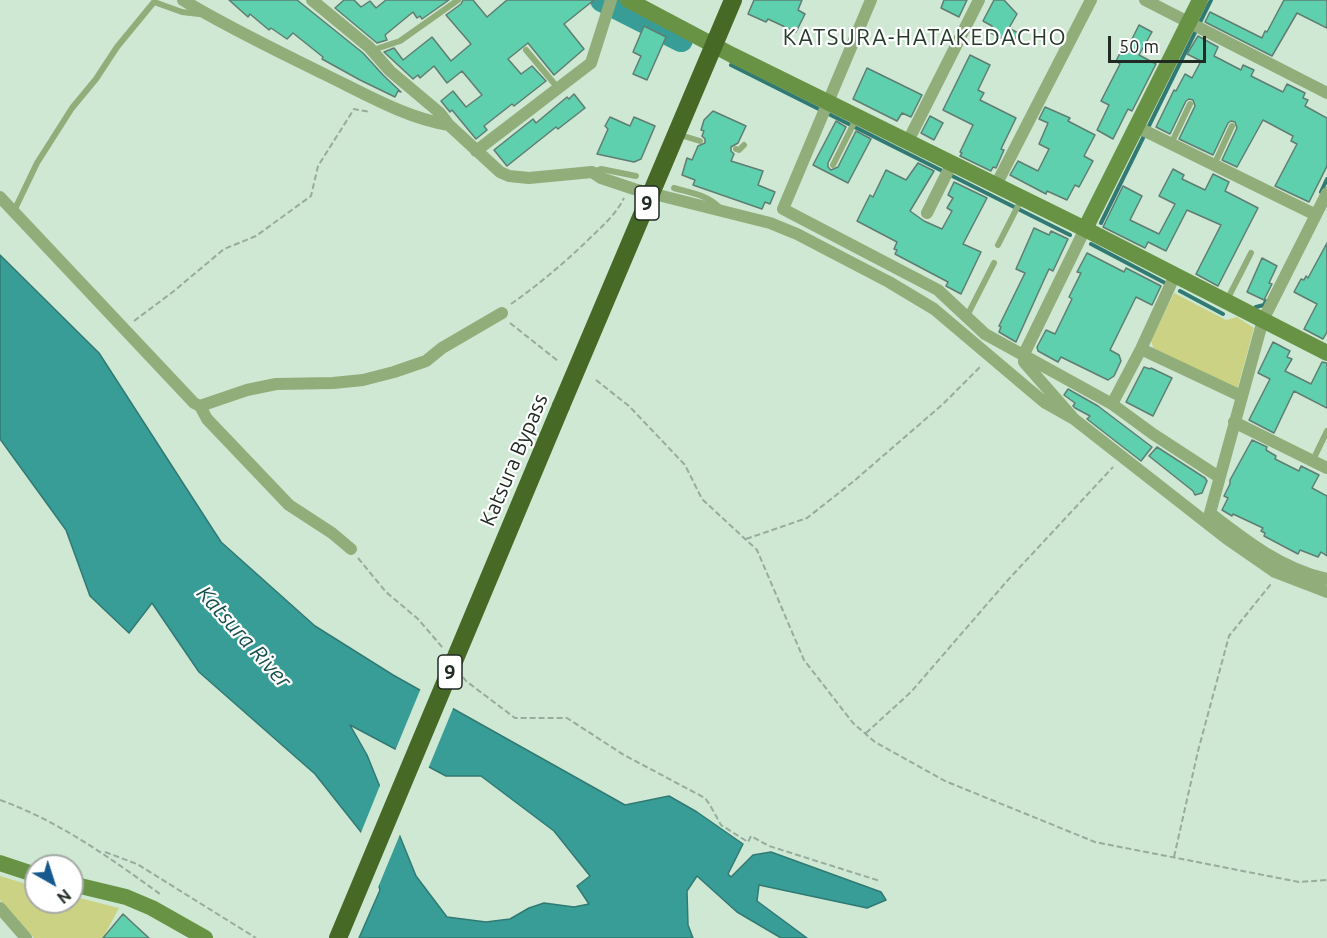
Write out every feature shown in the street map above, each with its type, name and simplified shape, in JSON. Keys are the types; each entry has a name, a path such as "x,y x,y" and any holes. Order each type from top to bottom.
{"highway":[{"name":"Katsura Bypass","path":"338,938 733,0"}],"street":[{"path":"183,0 206,15 406,113 449,125"},
{"path":"628,0 714,46 908,141 948,170 996,185 1018,205 1085,229 1327,352"},
{"path":"871,0 783,209 938,290 985,334 1112,404 1219,477"},
{"path":"908,141 979,0"},
{"path":"996,185 1091,0"},
{"path":"1145,0 1327,93"},
{"path":"1074,419 1024,362 1024,354 1200,0"},
{"path":"320,2 372,50 390,71 440,113 449,125 500,172 509,176 529,178 592,172 601,178 770,223 797,234 889,282 934,309 1044,402 1074,419 1123,455 1226,538 1275,572 1327,592"},
{"path":"476,151 591,63 610,3"},
{"path":"1137,127 1316,215"},
{"path":"927,213 948,170"},
{"path":"1327,193 1263,320 1210,513 1266,554 1289,567 1327,579"},
{"path":"0,197 194,403 200,406 207,419 290,505 332,533 351,549"},
{"path":"1112,404 1141,349 1175,275"},
{"path":"200,406 247,390 276,384 363,380 394,372 426,361 442,348 501,313"},
{"path":"1141,349 1241,396"},
{"path":"1234,422 1327,468"},
{"path":"0,863 24,871"},
{"path":"84,887 126,897 153,908 205,938"},
{"path":"0,908 26,938"}],"lane":[{"path":"372,50 400,40 458,0"},
{"path":"14,211 37,163 72,108 154,2 182,12 206,15"},
{"path":"526,50 558,88"},
{"path":"1171,144 1190,104"},
{"path":"833,165 858,116"},
{"path":"1214,165 1232,126"},
{"path":"676,134 700,141"},
{"path":"736,149 739,150 744,145"},
{"path":"592,172 601,169 636,176"},
{"path":"674,188 713,201 722,211"},
{"path":"998,245 1018,205"},
{"path":"1226,301 1251,253"},
{"path":"967,316 994,263"},
{"path":"1312,461 1327,431"}],"path":[{"path":"124,328 174,291 224,249 256,236 311,196 318,166 354,109 376,113"},
{"path":"558,361 501,313 564,263 615,214 626,194"},
{"path":"746,539 807,518 854,481 943,404 982,365 996,360"},
{"path":"596,380 629,406 685,465 702,499 757,550 804,660 853,723 897,756 945,781 1095,842 1299,882 1327,880"},
{"path":"865,734 911,692 1007,581 1123,455"},
{"path":"351,549 386,592 418,619 448,656"},
{"path":"1174,858 1198,751 1229,636 1276,577"},
{"path":"460,673 466,681 515,718 567,718 624,754 705,798 721,825 748,842 751,836 769,846 880,881"},
{"path":"0,800 24,809 99,850 167,899"},
{"path":"99,850 137,864 256,938"}],"green space":[{"path":"1174,293 1226,320 1237,317 1254,328 1237,390 1154,350 1151,341"},
{"path":"0,876 24,883 24,914 84,914 84,899 119,908 103,938 34,938 0,900"}],"water":[{"name":"Katsura River","path":"0,255 99,353 221,542 315,626 393,675 625,805 669,796 697,812 743,844 728,874 731,877 753,855 771,852 881,892 886,900 867,908 759,885 757,901 807,938 781,938 737,912 697,876 687,891 688,925 693,938 359,938 380,890 365,837 315,774 199,672 152,603 129,633 90,596 66,530 0,439","holes":["350,725 446,776 481,776 554,831 590,876 577,886 589,904 574,907 544,903 529,908 510,919 486,922 447,917 416,876 367,755"]}],"pier":[{"path":"421,688 454,706 428,769 395,751"},
{"path":"381,783 401,832 377,890 360,835"}],"building":[{"path":"229,0 297,0 363,53 401,92 398,91 395,97 360,80 322,59 323,57 293,33 287,39 271,28 269,30 250,14 248,17"},
{"path":"344,0 354,0 361,7 370,1 376,8 386,0 449,0 422,19 420,16 417,18 413,12 385,35 387,40 377,43 335,8"},
{"path":"463,0 473,0 487,17 507,0 594,0 564,24 584,49 554,75 528,43 508,59 521,74 532,66 546,81 484,126 487,130 476,139 452,110 450,112 441,101 453,91 466,107 482,95 462,71 447,83 434,66 420,78 418,75 413,79 384,52 394,48 403,60 432,37 451,61 471,44 446,15"},
{"path":"754,0 802,0 798,10 805,14 796,32 768,19 766,22 748,14"},
{"path":"944,0 967,0 959,17 941,8"},
{"path":"994,0 1004,0 1017,14 1009,28 1018,33 1013,44 989,32 992,26 983,21"},
{"path":"1284,0 1327,0 1327,28 1297,13 1272,56 1205,22 1210,12 1262,38"},
{"path":"1139,25 1152,32 1139,55 1156,64 1132,111 1128,109 1113,139 1097,130 1109,105 1101,101 1120,64 1116,61 1122,49 1126,51"},
{"path":"644,26 666,37 647,80 633,74 641,56 633,52"},
{"path":"1198,36 1218,47 1214,56 1241,70 1243,65 1254,70 1251,76 1283,92 1287,84 1305,93 1303,98 1308,100 1305,106 1327,118 1327,166 1309,202 1275,186 1297,144 1291,141 1293,136 1263,120 1237,167 1222,160 1237,128 1235,122 1228,123 1213,155 1179,139 1195,106 1193,100 1186,101 1170,134 1156,127 1174,90 1176,91 1185,74 1192,78 1201,61 1187,54"},
{"path":"970,55 990,65 978,90 984,93 980,100 1016,118 1001,149 1004,150 996,168 993,167 991,171 960,156 973,125 943,110"},
{"path":"867,68 922,95 911,117 902,113 897,121 853,99"},
{"path":"574,94 585,108 558,129 556,127 507,166 494,150 533,119 536,123 567,97 569,99"},
{"path":"1045,107 1070,118 1068,121 1095,135 1084,156 1093,161 1079,187 1075,185 1067,200 1047,191 1046,194 1010,175 1018,161 1038,171 1049,149 1039,144 1048,123 1039,119"},
{"path":"713,111 746,126 738,143 731,147 734,154 731,161 763,171 758,185 775,192 770,204 765,202 762,209 693,185 695,180 682,175 687,158 692,160 698,146 705,143 702,136 704,131 701,130 704,120"},
{"path":"930,116 943,123 934,140 921,133"},
{"path":"610,117 630,126 634,117 655,126 641,159 634,162 597,154 608,129 605,126"},
{"path":"836,121 846,127 828,163 831,170 838,167 856,131 871,139 848,183 813,165"},
{"path":"918,163 934,171 910,211 924,221 942,229 952,211 947,208 953,198 948,195 954,182 987,198 963,244 981,252 961,294 946,286 948,282 895,254 897,250 894,249 897,242 857,221 870,195 873,197 886,170 906,180"},
{"path":"1173,169 1184,175 1182,179 1205,190 1213,174 1229,182 1225,191 1258,208 1218,286 1196,274 1221,225 1187,210 1166,251 1148,242 1145,248 1103,227 1123,186 1142,196 1130,220 1159,234 1175,204 1159,196"},
{"path":"1034,228 1049,235 1051,231 1068,239 1053,271 1049,269 1016,342 999,332 1001,327 999,326 1025,273 1016,269"},
{"path":"1327,243 1327,332 1323,339 1304,329 1317,304 1294,292 1301,279 1304,280 1306,276 1308,278"},
{"path":"1087,253 1124,272 1126,268 1161,286 1152,305 1136,297 1110,350 1119,355 1121,361 1114,376 1108,380 1061,357 1058,362 1038,351 1037,347 1046,330 1055,334 1072,299 1069,297 1081,273 1077,272"},
{"path":"1262,258 1277,266 1264,300 1247,292"},
{"path":"1273,342 1290,351 1287,357 1292,359 1285,371 1311,384 1322,362 1327,363 1327,408 1294,391 1274,433 1249,420 1270,379 1258,373"},
{"path":"1144,367 1172,378 1153,416 1126,402"},
{"path":"1068,389 1098,406 1152,447 1141,461 1087,419 1090,416 1075,408 1073,406 1075,403 1064,395"},
{"path":"1252,440 1267,447 1266,450 1276,456 1275,459 1299,471 1301,466 1319,475 1312,488 1327,496 1327,556 1321,552 1318,557 1300,550 1298,554 1264,536 1265,533 1261,531 1263,528 1222,510 1228,498 1224,496 1230,480"},
{"path":"1157,447 1205,478 1207,481 1202,493 1195,495 1149,456"},
{"path":"123,914 149,938 103,938"}],"waterway":[{"path":"602,0 681,40"},
{"path":"1101,223 1211,0"},
{"path":"731,65 1070,235"},
{"path":"1321,192 1327,179"},
{"path":"1091,244 1167,284"},
{"path":"1180,291 1223,314"},
{"path":"1256,307 1264,305 1266,301"}],"district":[{"name":"KATSURA-HATAKEDACHO","path":"925,38"}]}
